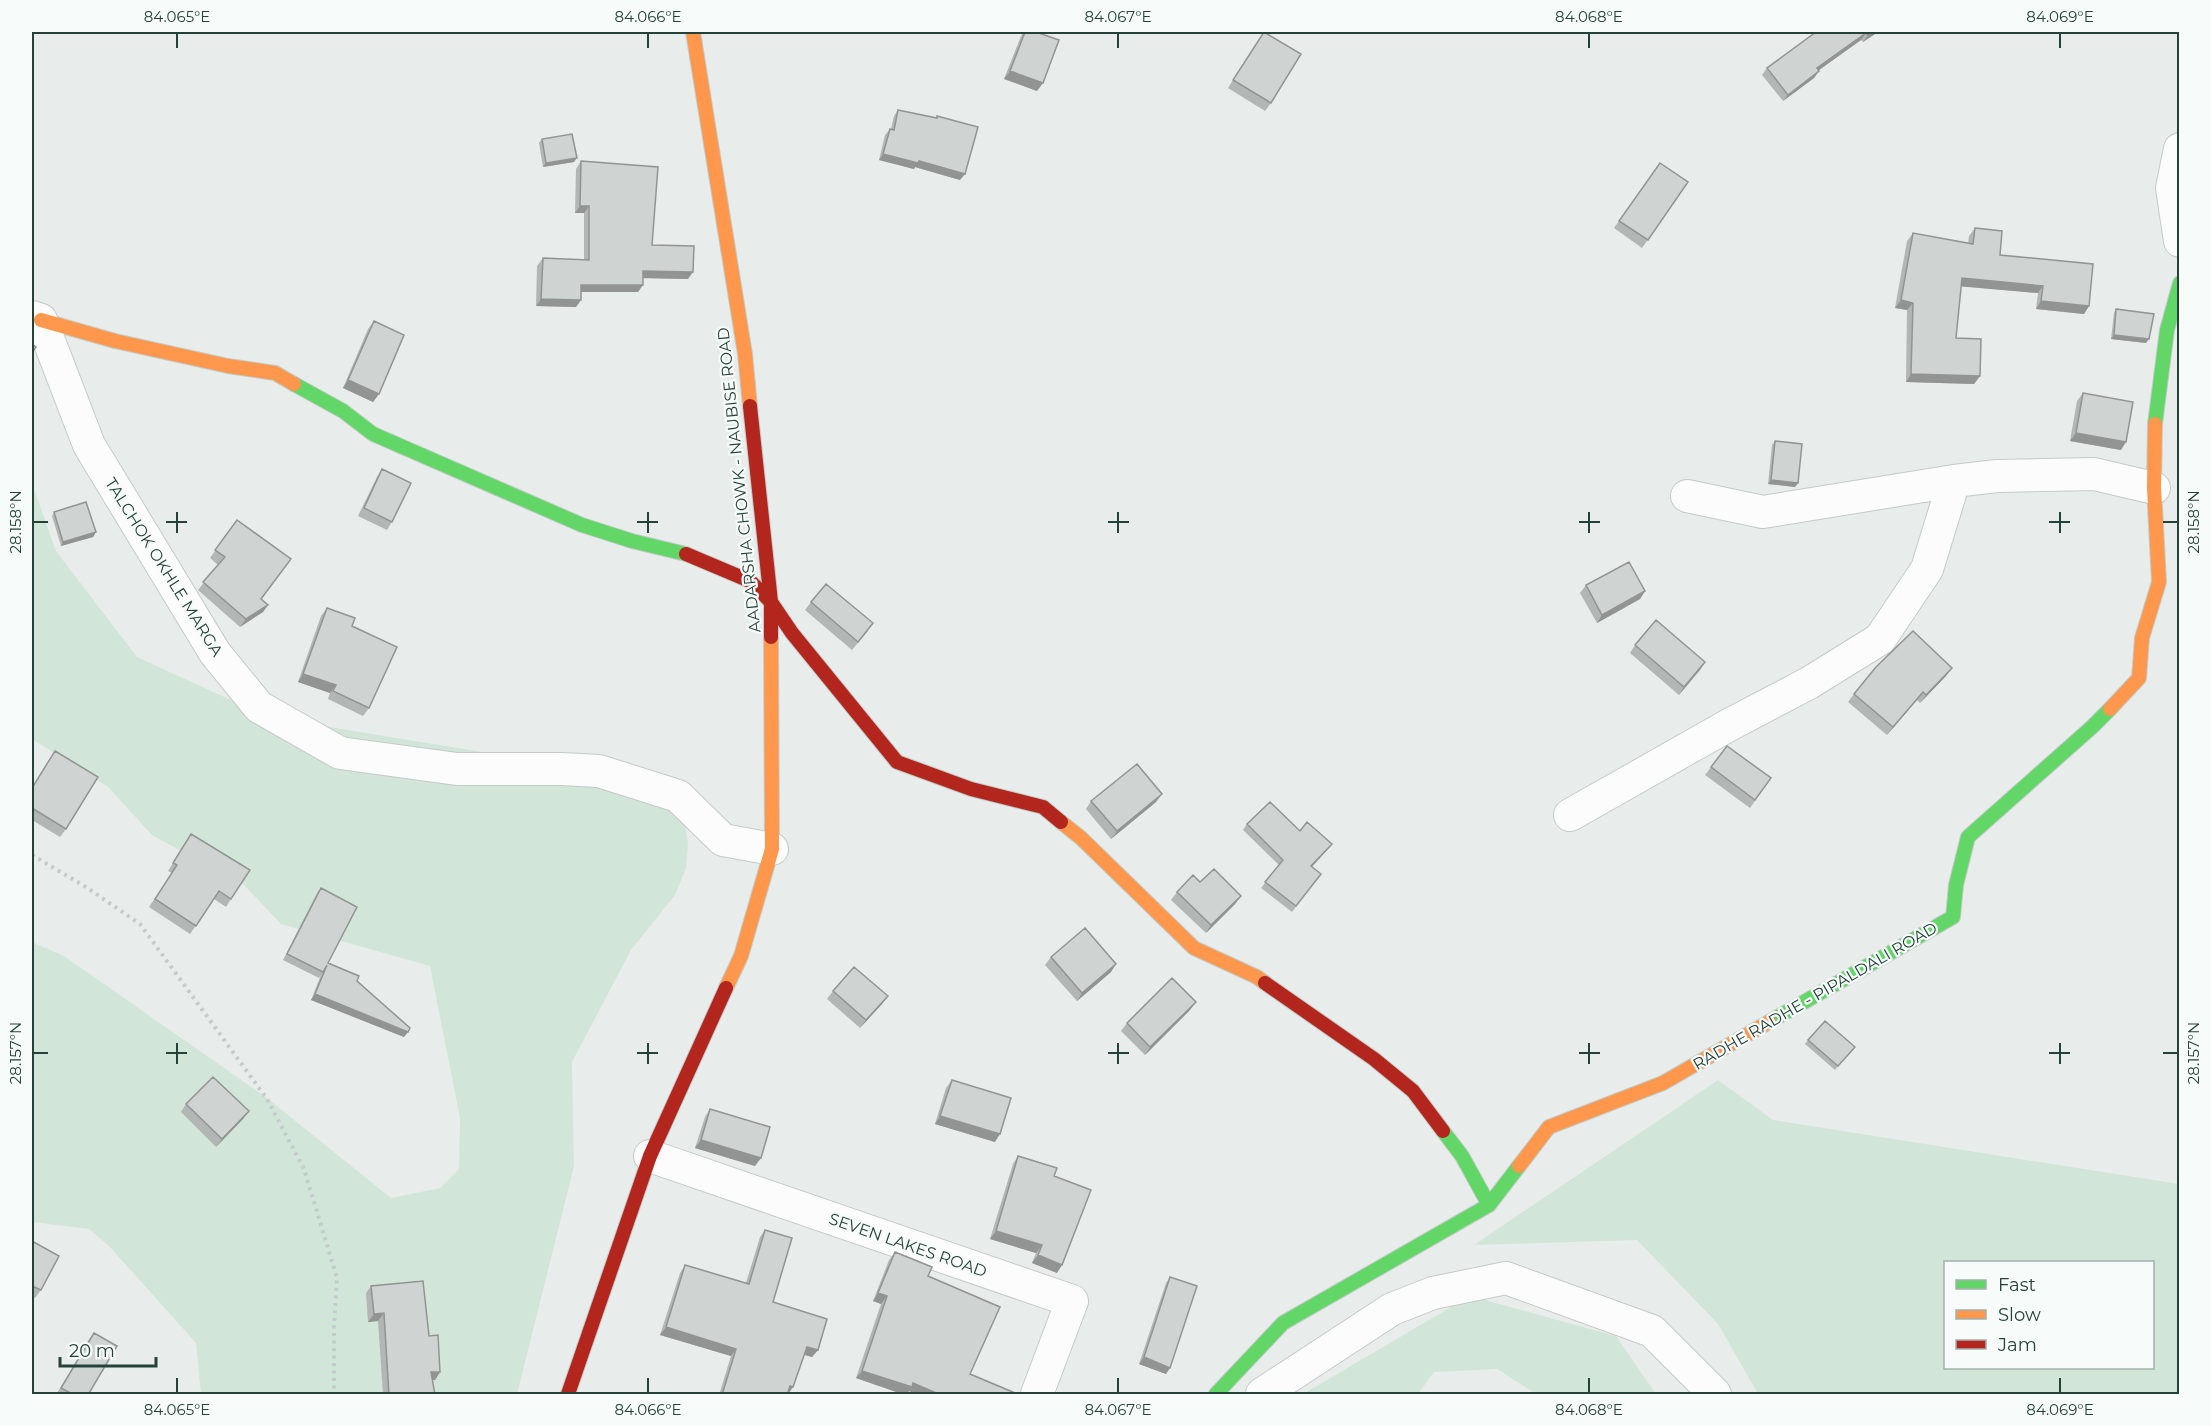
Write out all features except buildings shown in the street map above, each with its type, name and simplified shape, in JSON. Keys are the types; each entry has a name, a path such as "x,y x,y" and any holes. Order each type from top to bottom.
{"street":[{"name":"AADARSHA CHOWK - NAUBISE ROAD","path":"568,1395 650,1156 741,956 772,849 771,602 745,354 693,32"},
{"path":"2180,149 2172,188 2180,241"},
{"name":"RADHE RADHE - PIPALDALI ROAD","path":"1216,1395 1283,1323 1489,1205 1549,1127 1663,1083 1953,917 1956,885 1968,837 2092,727 2139,678 2142,639 2159,582 2154,488 2155,418 2167,330 2180,283"},
{"path":"36,319 115,341 275,374 343,411 373,434 582,525 632,541 689,555 750,581 771,602 792,633 897,762 971,789 1043,807 1089,846 1194,948 1257,977 1374,1059 1413,1091 1462,1156 1489,1205"},
{"name":"TALCHOK OKHLE MARGA","path":"36,319 89,445 214,653 259,707 340,753 457,769 599,771 678,796 723,840 772,849"},
{"path":"1687,496 1763,512 1954,481 1997,477 2094,474 2154,488"},
{"path":"1570,815 1730,724 1809,683 1880,639 1927,569 1954,481"},
{"name":"SEVEN LAKES ROAD","path":"650,1156 1072,1301 1037,1395"},
{"path":"1262,1395 1392,1309 1433,1293 1506,1278 1652,1331 1715,1395"}],"path":[{"path":"32,855 86,886 140,924 267,1098 303,1169 337,1278 334,1395"}],"green space":[{"path":"32,483 56,551 137,657 268,717 599,771 684,819 688,844 686,868 675,895 631,950 572,1062 574,1166 517,1394 201,1394 196,1343 109,1246 89,1229 32,1222 32,942 64,956 267,1098 391,1198 440,1188 459,1169 460,1118 430,966 281,924 244,885 152,835 108,787 32,739"},
{"path":"1718,1080 1773,1120 2179,1184 2179,1394 1758,1394 1718,1324 1637,1240 1474,1245"},
{"path":"1470,1296 1616,1336 1656,1394 1536,1394 1497,1369 1434,1372 1418,1394 1303,1394"}],"traffic: fast":[{"path":"2155,424 2167,330 2180,283"},
{"path":"294,384 343,411 373,434 582,525 632,541 686,554"},
{"path":"1769,1022 1953,917 1956,885 1968,837 2110,709"},
{"path":"1443,1131 1462,1156 1489,1205"},
{"path":"1216,1394 1283,1323 1489,1205 1519,1166"}],"traffic: slow":[{"path":"693,32 745,354 750,406"},
{"path":"41,320 115,341 228,366 275,373 294,384"},
{"path":"2110,709 2139,678 2142,638 2159,582 2154,488 2155,424"},
{"path":"726,988 741,956 772,849 771,637"},
{"path":"1061,822 1081,838 1194,948 1257,977 1265,983"},
{"path":"1519,1166 1549,1127 1663,1083 1769,1022"}],"traffic: jam":[{"path":"750,406 771,602 771,637"},
{"path":"686,554 750,581 771,602 792,633 897,762 971,789 1043,807 1061,822"},
{"path":"1265,983 1374,1059 1413,1091 1443,1131"},
{"path":"568,1394 650,1156 726,988"}]}
